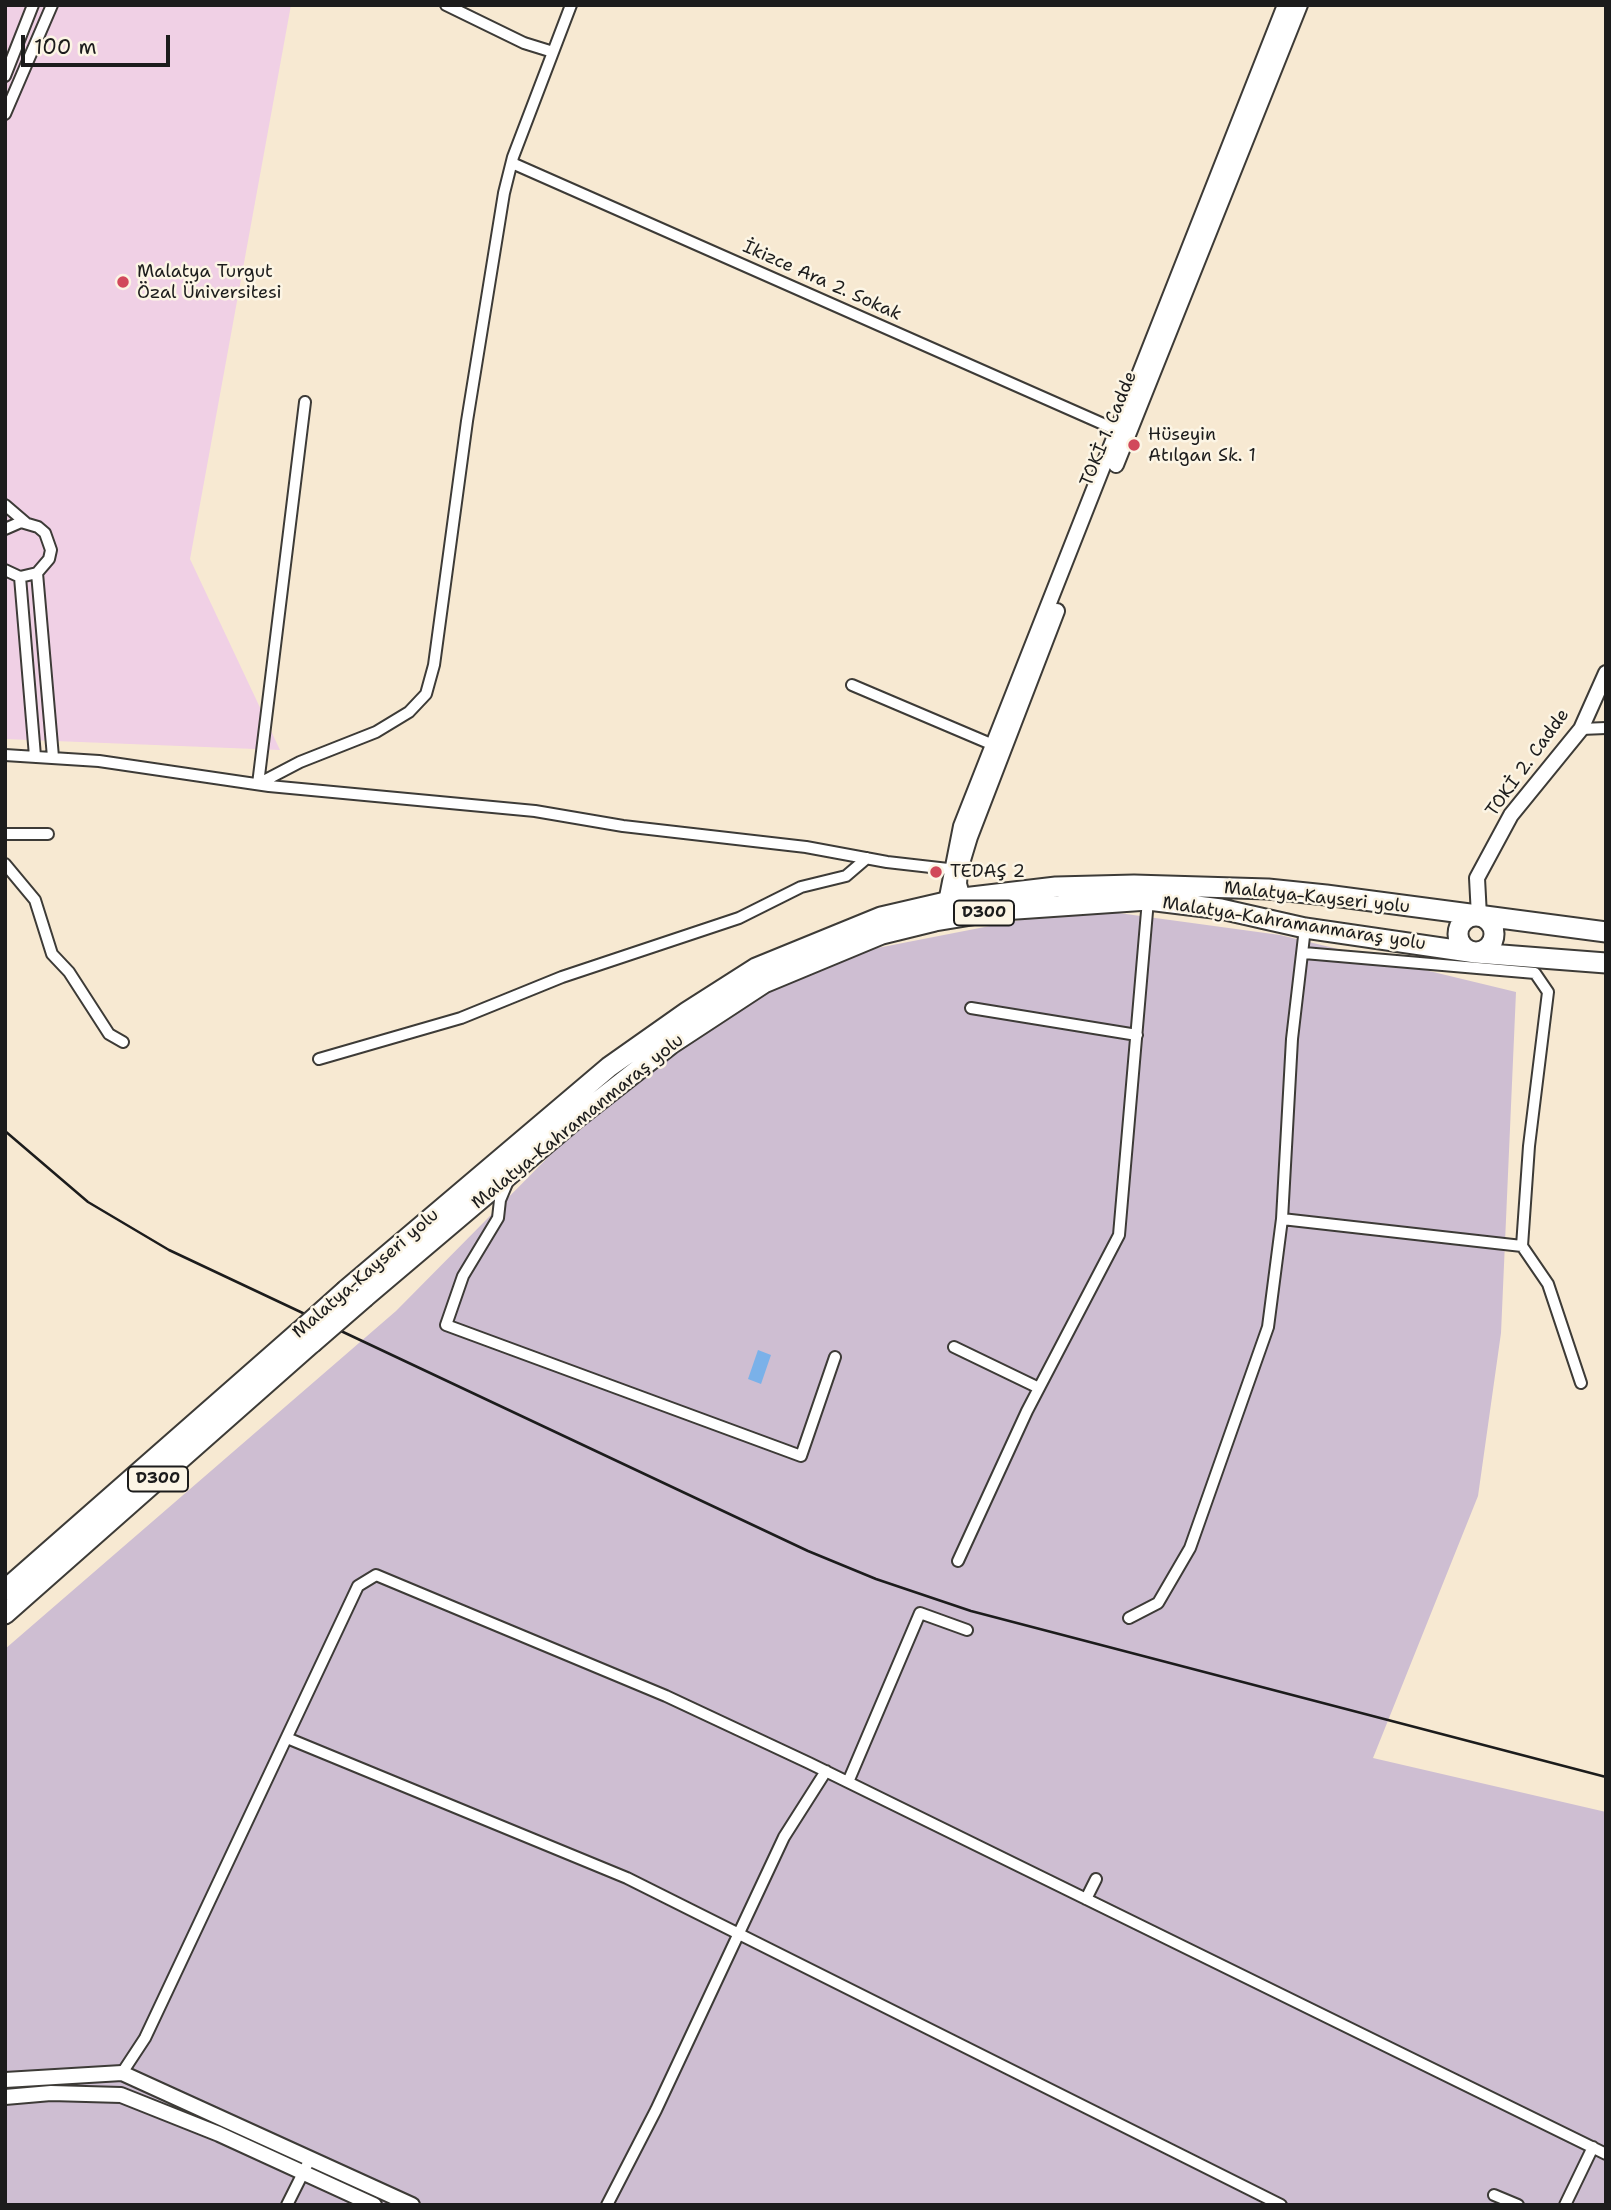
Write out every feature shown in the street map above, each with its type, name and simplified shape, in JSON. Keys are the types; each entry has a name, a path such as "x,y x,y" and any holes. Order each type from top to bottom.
{"highway":[{"name":"Malatya-Kayseri yolu","path":"5,1590 305,1338 346,1290 608,1067 756,968 881,917 955,900 1056,887 1268,889 1606,932"},
{"name":"Malatya-Kahramanmaraş yolu","path":"5,1614 305,1338 365,1297 574,1121 671,1044 764,983 882,934 935,921 1002,910 1147,900 1221,909 1305,928 1476,953 1606,963"},
{"path":"1476,953 1491,945 1494,933 1489,922 1479,916"}],"main road":[{"name":"TOKİ 1. Cadde","path":"955,869 998,747 1119,430 1285,5"},
{"name":"TOKİ 1. Cadde","path":"998,747 1300,5"},
{"name":"TOKİ 2. Cadde","path":"1479,916 1477,878 1511,815 1581,729 1606,673"},
{"path":"955,869 959,884 955,900"},
{"path":"5,2080 122,2073 412,2205"},
{"path":"5,2097 51,2093 121,2095 219,2134 374,2205"}],"street":[{"path":"5,76 33,5"},
{"path":"5,114 51,5"},
{"path":"446,5 524,43 553,52"},
{"path":"258,784 300,762 376,732 408,712 426,694 434,665 467,421 512,163 571,5"},
{"name":"İkizce Ara 2. Sokak","path":"512,163 1119,430"},
{"path":"258,784 305,402"},
{"path":"5,505 26,523 38,527 49,541 49,559 37,573 20,577 5,570"},
{"path":"5,529 26,523"},
{"path":"37,573 53,757"},
{"path":"20,577 34,756"},
{"path":"852,685 998,747"},
{"path":"1581,729 1606,728"},
{"path":"5,755 99,761 258,784 535,811 623,826 806,847 955,869"},
{"path":"5,834 48,834"},
{"path":"319,1059 461,1018 562,977 739,918 801,887 846,876 867,858"},
{"path":"5,864 35,900 52,954 69,972 109,1034 123,1042"},
{"path":"958,1561 1039,1388 1119,1235 1147,900"},
{"path":"1129,1618 1158,1603 1190,1548 1268,1327 1282,1219 1292,1039 1305,928"},
{"path":"1304,953 1535,973 1548,992 1529,1146 1522,1246 1548,1284 1581,1383"},
{"path":"971,1008 1137,1035"},
{"path":"510,1176 500,1200 498,1218 463,1276 446,1325 800,1456 835,1357"},
{"path":"1282,1219 1522,1246"},
{"path":"954,1347 1039,1388"},
{"path":"122,2073 145,2038 358,1586 376,1575 666,1696 827,1771 1606,2154"},
{"path":"848,1782 920,1613 967,1630"},
{"path":"287,1738 627,1878 1281,2205"},
{"path":"607,2205 741,1933 784,1837 827,1771"},
{"path":"1086,1899 1096,1878"},
{"path":"1565,2205 1593,2147"},
{"path":"287,2205 310,2159"},
{"path":"1494,2195 1518,2205"}],"shaded area":[{"name":"Malatya Turgut Özal Üniversitesi","path":"5,5 291,5 190,559 280,750 5,739"},
{"path":"1082,908 1280,935 1516,992 1501,1333 1478,1496 1373,1758 1606,1812 1606,2205 5,2205 5,1649 396,1311 577,1128 736,1004 867,950"}],"water":[{"path":"758,1350 771,1355 761,1384 748,1379"}],"railway":[{"path":"5,1131 88,1202 169,1250 808,1551 876,1579 971,1611 1606,1777"}],"place":[{"name":"Malatya Turgut Özal Üniversitesi","path":"123,282"},
{"name":"Hüseyin Atılgan Sk. 1","path":"1134,445"},
{"name":"TEDAŞ 2","path":"936,872"}]}
